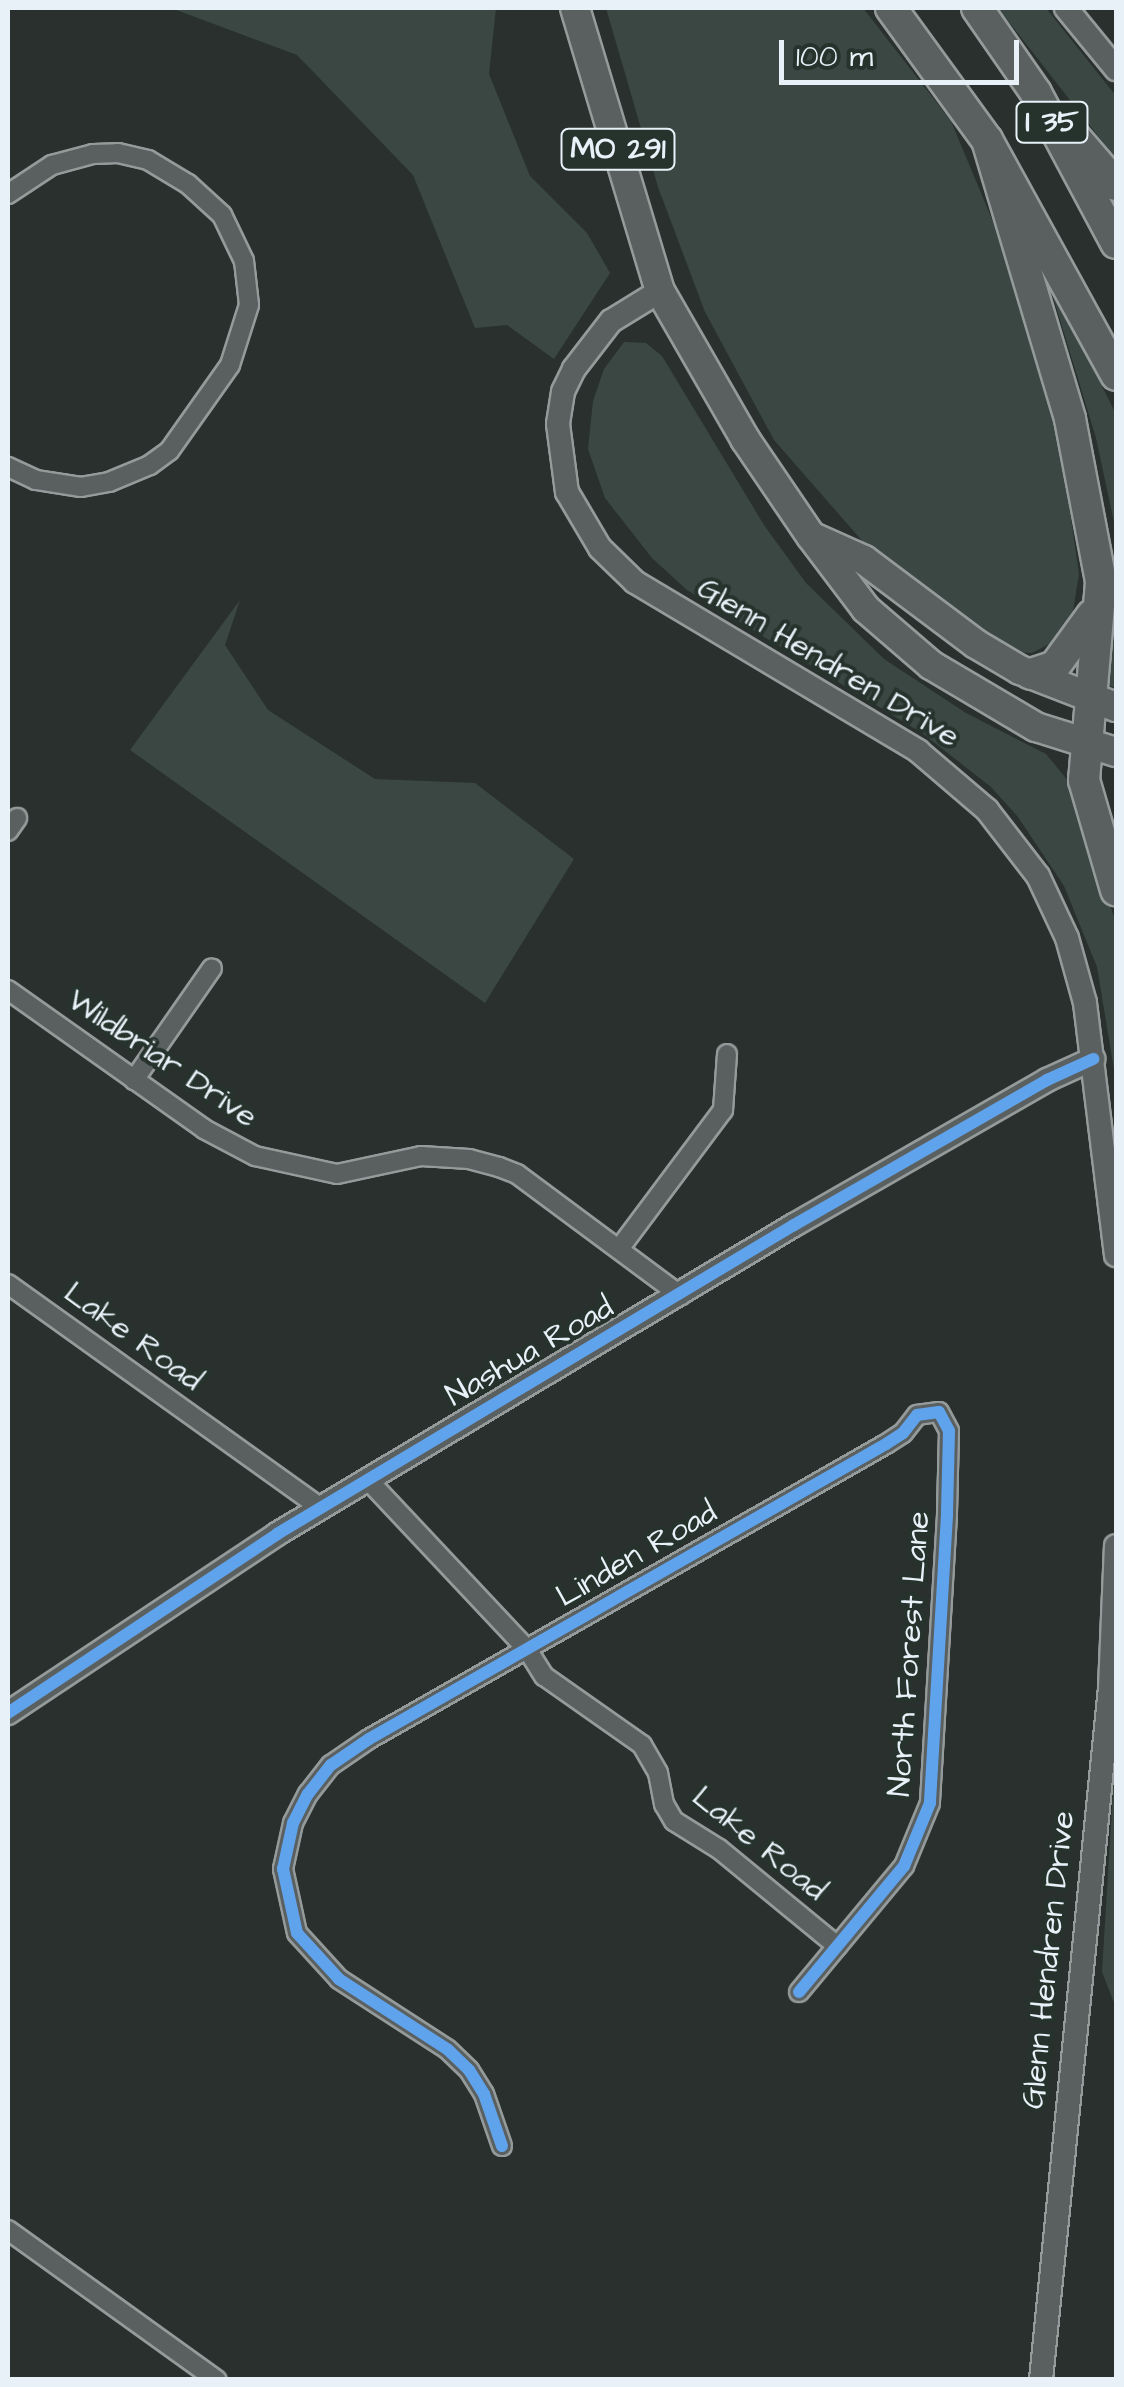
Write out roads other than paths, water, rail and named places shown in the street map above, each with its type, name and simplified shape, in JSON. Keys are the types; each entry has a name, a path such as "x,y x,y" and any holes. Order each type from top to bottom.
{"highway":[{"name":"I 35","path":"891,8 988,140 1116,375"},
{"name":"I 35","path":"977,8 1036,93 1116,242"},
{"path":"1036,93 1116,185"},
{"path":"988,140 1070,419 1101,582 1098,604 1103,702 1084,743 1084,780 1116,890"},
{"path":"1031,674 1055,666 1069,653 1098,604"}],"main road":[{"name":"MO 291","path":"575,8 660,291 745,439 811,536 866,609 932,665 1036,726 1116,752"},
{"path":"811,536 864,560 976,644 1031,674 1103,702"}],"street":[{"path":"1066,8 1116,69"},
{"path":"8,194 52,165 93,154 148,160 188,184 222,215 244,261 249,304 230,365 169,450 150,465 109,482 81,487 36,480 8,467"},
{"name":"Glenn Hendren Drive","path":"660,291 611,320 589,343 564,392 559,459 567,492 600,548 636,582 918,751 987,810 1038,876 1054,907 1077,972 1093,1059 1116,1255"},
{"path":"134,1080 212,968"},
{"name":"Wildbriar Drive","path":"8,990 229,1144 287,1166 337,1174 402,1158 441,1156 499,1167 517,1174 681,1296"},
{"path":"618,1250 723,1110 727,1054"},
{"name":"Nashua Road","path":"8,1712 322,1509 794,1225 1046,1080 1093,1059"},
{"name":"Lake Road","path":"8,1284 322,1509"},
{"name":"Linden Road","path":"502,2146 484,2094 469,2070 447,2049 339,1979 297,1932 283,1869 292,1823 331,1765 368,1739 886,1444 927,1410"},
{"name":"North Forest Lane","path":"799,1992 904,1866 930,1803 949,1431 939,1412 927,1410"},
{"name":"Lake Road","path":"369,1481 527,1649 544,1676 642,1745 658,1773 664,1804 682,1829 719,1849 837,1946"},
{"name":"Glenn Hendren Drive","path":"1041,2380 1110,1688 1116,1546"},
{"path":"8,2230 217,2380"}]}
